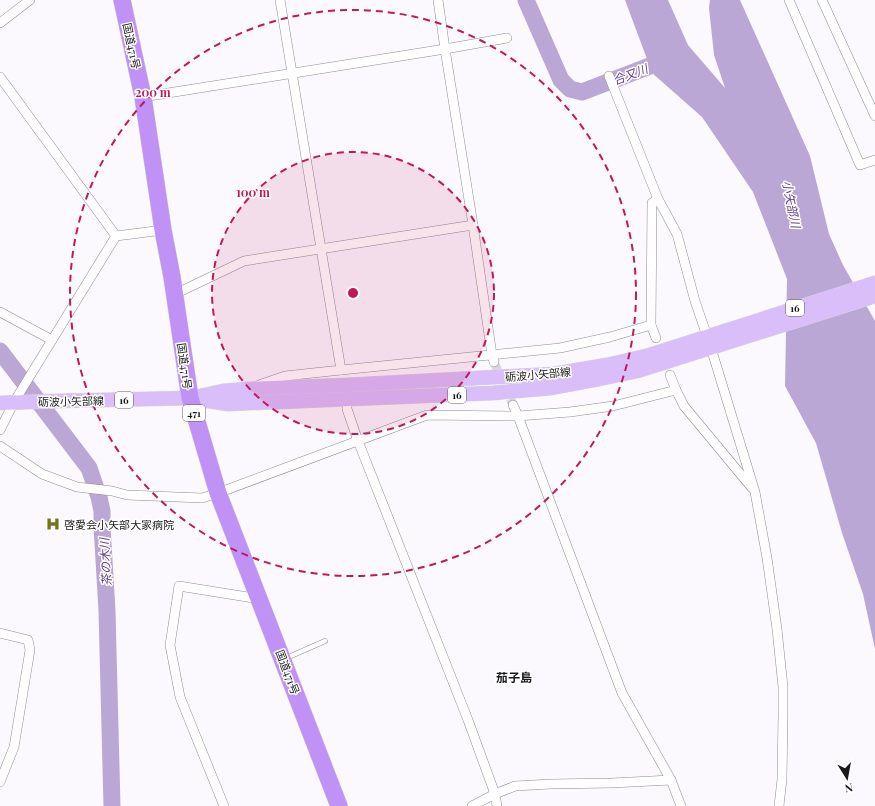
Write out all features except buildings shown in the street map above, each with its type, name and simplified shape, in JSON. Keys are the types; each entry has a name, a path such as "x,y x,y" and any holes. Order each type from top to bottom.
{"highway":[{"name":"国道471号","path":"122,0 143,97 175,294 190,398 218,493 339,806"}],"main road":[{"name":"砺波小矢部線","path":"7,402 190,398 228,404 493,393 551,388 637,371 713,340 875,283"},
{"name":"砺波小矢部線","path":"190,398 223,391 248,389 554,374 607,365 713,340 875,296"}],"street":[{"path":"0,23 30,0"},
{"path":"280,0 341,370"},
{"path":"438,0 493,358"},
{"path":"789,0 860,165 875,160"},
{"path":"822,0 875,116"},
{"path":"143,97 293,74 507,38"},
{"path":"609,76 658,199 677,234 695,301 713,340 755,492 767,558 783,687 784,734 779,806"},
{"path":"0,77 116,236"},
{"path":"656,338 651,325 652,203 658,199"},
{"path":"175,294 244,261 473,225"},
{"path":"116,236 164,230"},
{"path":"1,426 7,402 52,340 116,236"},
{"path":"0,312 52,340"},
{"path":"248,389 285,376 493,358 560,348 610,337 651,325"},
{"path":"670,375 684,406 755,492"},
{"path":"0,446 42,474 77,486 112,491 127,495 202,498 427,415 518,416 570,412 613,406 676,390"},
{"path":"347,398 347,409 358,441 468,720 495,794 497,806"},
{"path":"513,405 622,693 671,780 681,806"},
{"path":"224,806 180,697 170,645 179,586 260,599"},
{"path":"0,633 28,640 30,650 14,747 0,782"},
{"path":"472,806 495,794 516,786 671,780"}],"lane":[{"path":"283,659 325,642"}],"water":[{"name":"小矢部川","path":"625,0 668,0 688,45 725,88 714,55 709,8 710,0 740,0 810,156 829,234 843,265 875,321 875,649 863,594 842,533 816,443 785,386 787,279 753,192 702,117 652,73 636,78 630,68 647,59"}],"waterway":[{"name":"合又川","path":"526,0 561,80 570,89 582,92 655,64"},
{"name":"茶の木川","path":"0,351 89,468 99,497 102,511 107,611 112,806"}],"tunnel":[{"path":"494,362 513,405"}],"place":[{"name":"啓愛会小矢部大家病院","path":"53,524"}],"district":[{"name":"茄子島","path":"514,677"}]}
